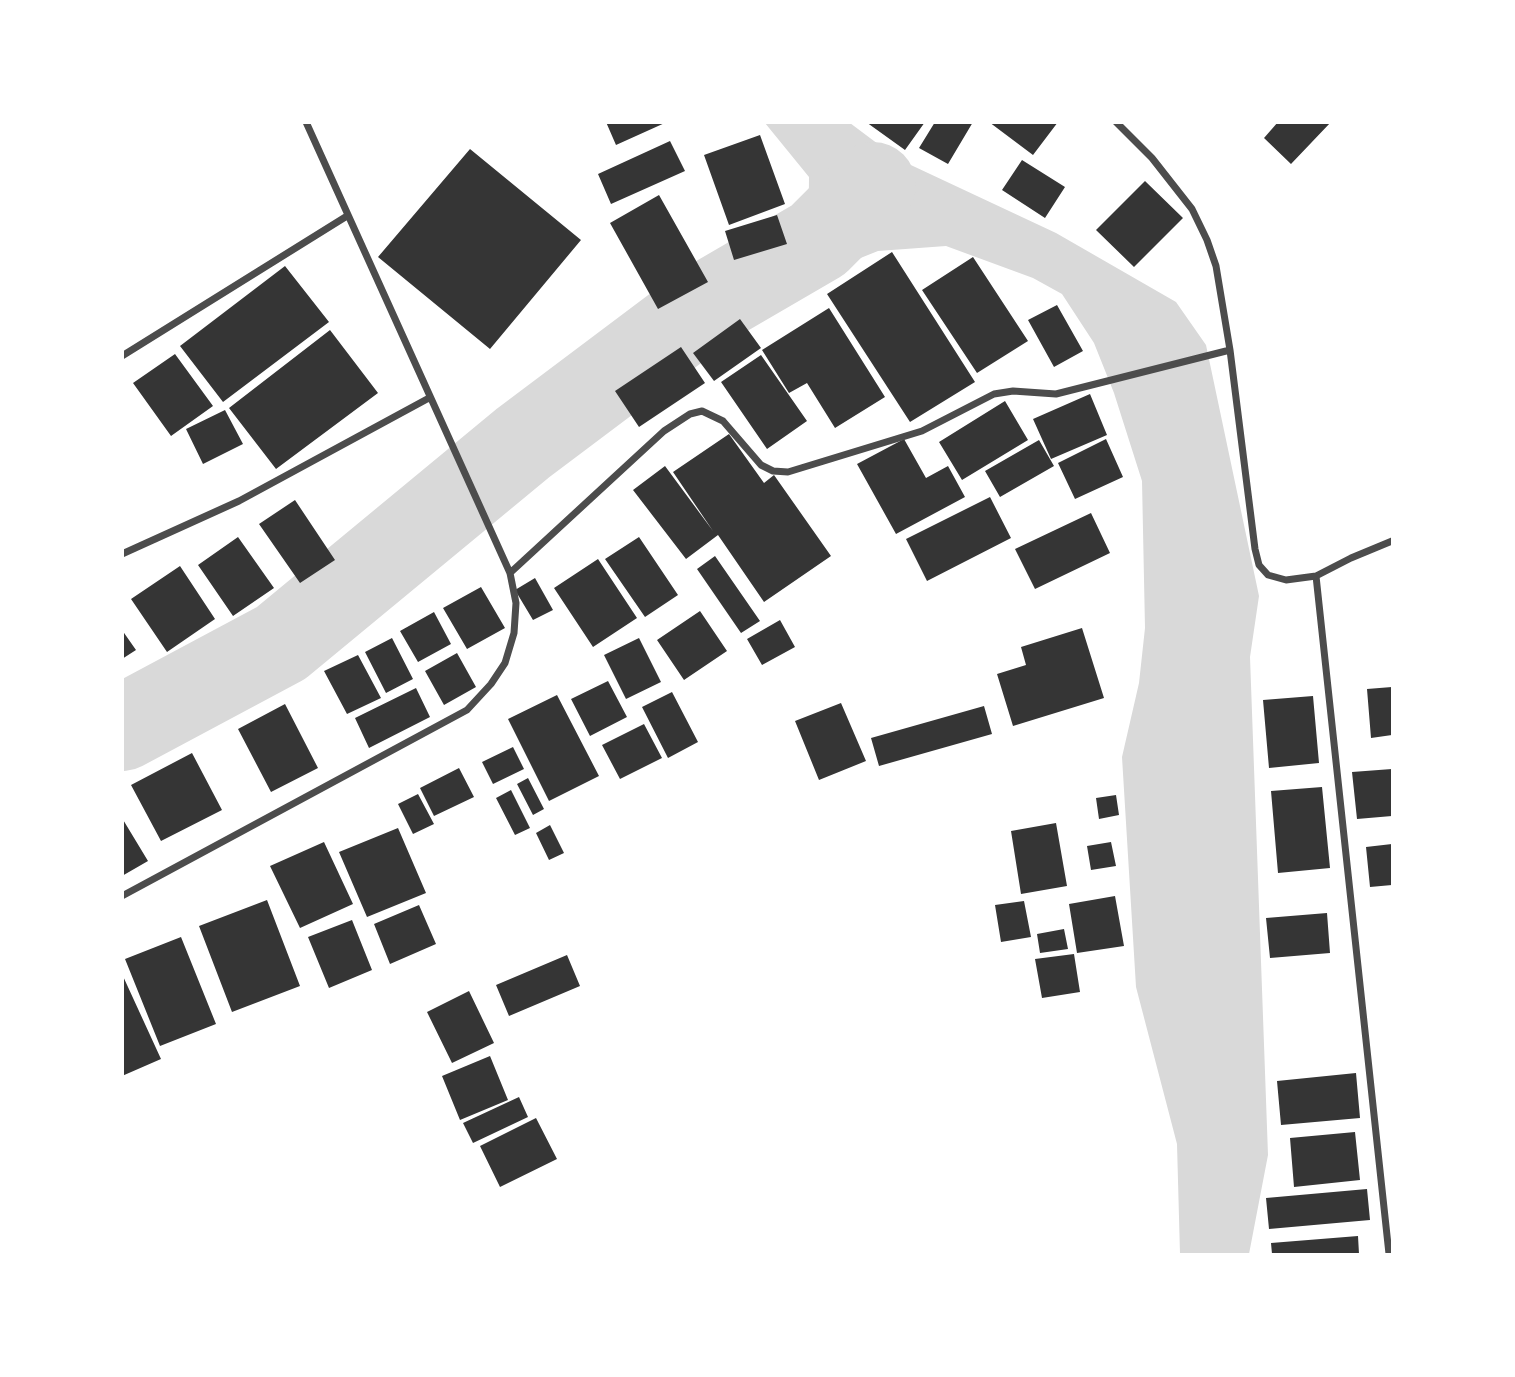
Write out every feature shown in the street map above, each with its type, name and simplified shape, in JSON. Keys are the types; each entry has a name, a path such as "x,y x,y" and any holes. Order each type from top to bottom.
{"street":[{"path":"122,896 467,710 505,663 514,633 516,603 510,573 306,122"},
{"path":"1116,122 1152,158 1192,209 1216,266 1259,565 1268,575 1286,580 1315,576 1392,541"},
{"path":"122,356 347,216"},
{"path":"510,573 664,431 690,414 702,411 723,421 761,466 773,471 789,472 922,431 994,394 1013,391 1056,394 1230,350"},
{"path":"122,554 239,501 429,398"},
{"path":"1315,576 1389,1255"}],"shaded area":[{"path":"765,123 850,123 898,159 1056,233 1176,302 1206,345 1259,596 1250,657 1268,1155 1249,1254 1180,1254 1177,1144 1136,987 1122,757 1139,683 1145,628 1142,481 1114,393 1094,343 1062,294 1033,278 946,246 878,251 808,279 809,177"}],"building":[{"path":"606,122 667,122 616,145"},
{"path":"866,122 925,122 905,150"},
{"path":"935,122 973,122 948,164 919,148"},
{"path":"989,122 1058,122 1033,155"},
{"path":"1278,122 1331,122 1291,164 1264,138"},
{"path":"760,135 785,204 729,225 704,155"},
{"path":"670,141 685,171 611,204 598,174"},
{"path":"470,149 581,240 490,349 378,257"},
{"path":"1022,160 1065,187 1045,218 1002,190"},
{"path":"1145,181 1183,218 1134,267 1096,230"},
{"path":"659,195 708,282 658,309 610,223"},
{"path":"777,215 787,244 734,260 725,231"},
{"path":"892,252 975,382 910,422 827,294"},
{"path":"973,257 1028,341 977,373 922,290"},
{"path":"285,266 329,322 223,402 180,346"},
{"path":"1057,305 1083,351 1054,367 1028,320"},
{"path":"829,308 885,397 835,428 807,383 789,393 762,350"},
{"path":"740,319 761,348 714,381 693,353"},
{"path":"330,330 378,393 276,469 229,408"},
{"path":"681,347 705,383 639,427 615,391"},
{"path":"175,354 213,406 171,436 133,383"},
{"path":"761,355 807,421 767,449 721,382"},
{"path":"1090,394 1107,435 1051,459 1033,419"},
{"path":"1005,401 1028,440 962,480 939,442"},
{"path":"225,410 243,444 203,464 186,429"},
{"path":"729,434 764,483 774,475 831,556 764,602 718,535 686,559 633,490 665,466 713,531 673,472"},
{"path":"904,439 926,478 948,466 965,497 896,534 857,464"},
{"path":"1106,439 1123,477 1075,499 1058,463"},
{"path":"1039,440 1054,466 1000,497 985,471"},
{"path":"990,497 1011,538 927,581 906,539"},
{"path":"295,500 335,560 300,583 259,524"},
{"path":"1091,513 1110,553 1035,589 1015,549"},
{"path":"238,537 274,588 233,616 198,565"},
{"path":"639,537 678,595 645,617 605,559"},
{"path":"715,556 760,621 741,633 697,569"},
{"path":"598,559 637,618 593,647 554,588"},
{"path":"180,566 215,619 167,652 131,599"},
{"path":"535,578 553,610 533,620 515,590"},
{"path":"481,587 505,628 467,649 443,608"},
{"path":"700,611 727,651 684,680 657,640"},
{"path":"434,612 451,644 418,662 400,631"},
{"path":"780,620 795,647 762,665 747,639"},
{"path":"1082,628 1104,698 1013,726 997,674 1026,665 1021,647"},
{"path":"122,630 136,650 122,659"},
{"path":"392,638 413,679 386,693 365,652"},
{"path":"639,638 661,682 626,699 604,655"},
{"path":"457,653 476,687 444,705 425,671"},
{"path":"358,655 381,698 347,714 324,671"},
{"path":"608,681 627,717 590,736 571,699"},
{"path":"1392,687 1392,735 1371,738 1367,689"},
{"path":"416,688 430,717 369,748 355,718"},
{"path":"672,692 698,742 668,758 642,707"},
{"path":"557,695 599,776 549,801 508,719"},
{"path":"1313,696 1319,763 1269,768 1263,700"},
{"path":"841,703 866,761 819,780 795,721"},
{"path":"285,704 318,768 271,792 238,729"},
{"path":"984,706 992,734 879,766 871,738"},
{"path":"644,724 662,758 620,779 602,745"},
{"path":"513,747 524,769 493,784 482,762"},
{"path":"192,753 222,810 161,841 131,785"},
{"path":"459,768 474,797 434,816 420,788"},
{"path":"1392,769 1392,816 1357,819 1352,772"},
{"path":"528,778 544,809 533,815 517,784"},
{"path":"1322,787 1330,868 1278,873 1271,791"},
{"path":"511,790 530,828 515,835 496,798"},
{"path":"418,794 434,824 413,834 398,804"},
{"path":"1116,795 1119,815 1099,819 1096,798"},
{"path":"122,818 148,861 122,876"},
{"path":"1056,823 1067,886 1021,894 1011,831"},
{"path":"550,825 564,853 549,860 536,833"},
{"path":"398,828 426,893 367,917 339,852"},
{"path":"324,842 353,904 300,928 270,866"},
{"path":"1111,842 1116,866 1091,870 1087,846"},
{"path":"1392,844 1392,885 1370,887 1366,847"},
{"path":"1115,896 1124,946 1077,953 1069,904"},
{"path":"267,900 300,986 232,1012 199,926"},
{"path":"1024,901 1031,937 1001,942 995,905"},
{"path":"419,905 436,944 390,964 374,924"},
{"path":"1327,913 1330,953 1270,958 1266,918"},
{"path":"352,920 372,970 329,988 308,937"},
{"path":"1064,929 1068,949 1040,953 1037,934"},
{"path":"181,937 216,1024 160,1046 125,959"},
{"path":"1074,954 1080,992 1042,998 1035,959"},
{"path":"567,955 580,986 509,1016 496,985"},
{"path":"122,974 161,1059 122,1076"},
{"path":"469,991 494,1043 452,1063 427,1012"},
{"path":"490,1056 508,1100 460,1120 442,1076"},
{"path":"1356,1073 1360,1118 1281,1125 1277,1081"},
{"path":"519,1097 528,1117 473,1143 463,1123"},
{"path":"536,1118 557,1159 500,1187 480,1146"},
{"path":"1355,1132 1360,1180 1294,1187 1290,1138"},
{"path":"1367,1189 1370,1220 1269,1229 1266,1198"},
{"path":"1358,1236 1359,1254 1272,1254 1271,1243"}],"waterway":[{"path":"122,728 281,643 523,443 708,304 818,240 873,185"}]}
